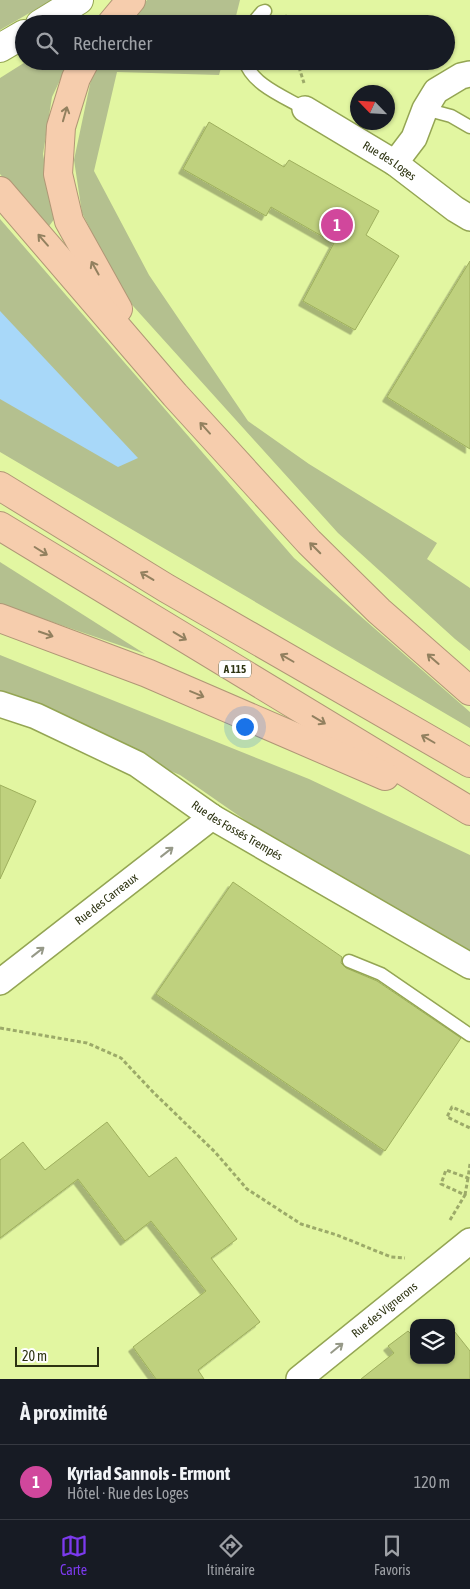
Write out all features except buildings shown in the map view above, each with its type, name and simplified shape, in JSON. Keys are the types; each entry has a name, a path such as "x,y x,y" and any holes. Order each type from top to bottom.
{"highway":[{"path":"118,15 131,0"},
{"path":"80,70 76,78 62,127 58,174 68,221 155,370"},
{"path":"0,191 223,450 309,542 379,611 470,691"},
{"path":"0,486 166,588 470,763"},
{"name":"A 115","path":"0,526 470,812"},
{"path":"0,618 147,673 470,812"}],"main road":[{"path":"55,15 79,0"},
{"path":"0,48 15,39"}],"street":[{"path":"395,163 414,138 425,109 436,91 461,76 470,74"},
{"name":"Rue des Loges","path":"305,109 395,163 455,210 470,218"},
{"name":"Rue des Fossés Trempés","path":"0,704 36,716 138,764 212,817 470,966"},
{"name":"Rue des Carreaux","path":"0,982 212,817"},
{"name":"Rue des Vignerons","path":"299,1379 470,1241"}],"lane":[{"path":"260,15 266,11"},
{"path":"248,70 263,85 305,109"},
{"path":"425,109 451,116 470,127"},
{"path":"349,961 381,974 470,1035"}],"path":[{"path":"0,1028 87,1043 121,1058 215,1152 247,1189 301,1224 337,1235 391,1257 446,1260 438,1241 465,1195 470,1164"},
{"path":"470,1115 452,1107 447,1117 470,1128"},
{"path":"465,1195 441,1184 446,1170 468,1178"}],"green space":[{"path":"0,0 52,0 26,15 15,15 15,21 0,30"},
{"path":"147,0 240,0 236,15 136,15"},
{"path":"15,69 65,70 52,97 43,154 55,218 47,229 0,174 0,78"},
{"path":"93,70 220,70 219,75 117,72 94,171 149,275 248,421 309,464 437,543 427,559 470,588 470,651 338,533 124,296 82,213 74,160"},
{"path":"0,219 294,558 470,712 470,728 0,452"},
{"path":"0,562 145,654 0,604"},
{"path":"0,655 309,779 470,855 470,952 288,850 180,775 0,700"}],"water":[{"path":"0,311 138,458 118,467 0,399"}],"place":[{"name":"Kyriad Sannois - Ermont","path":"337,225"}]}
